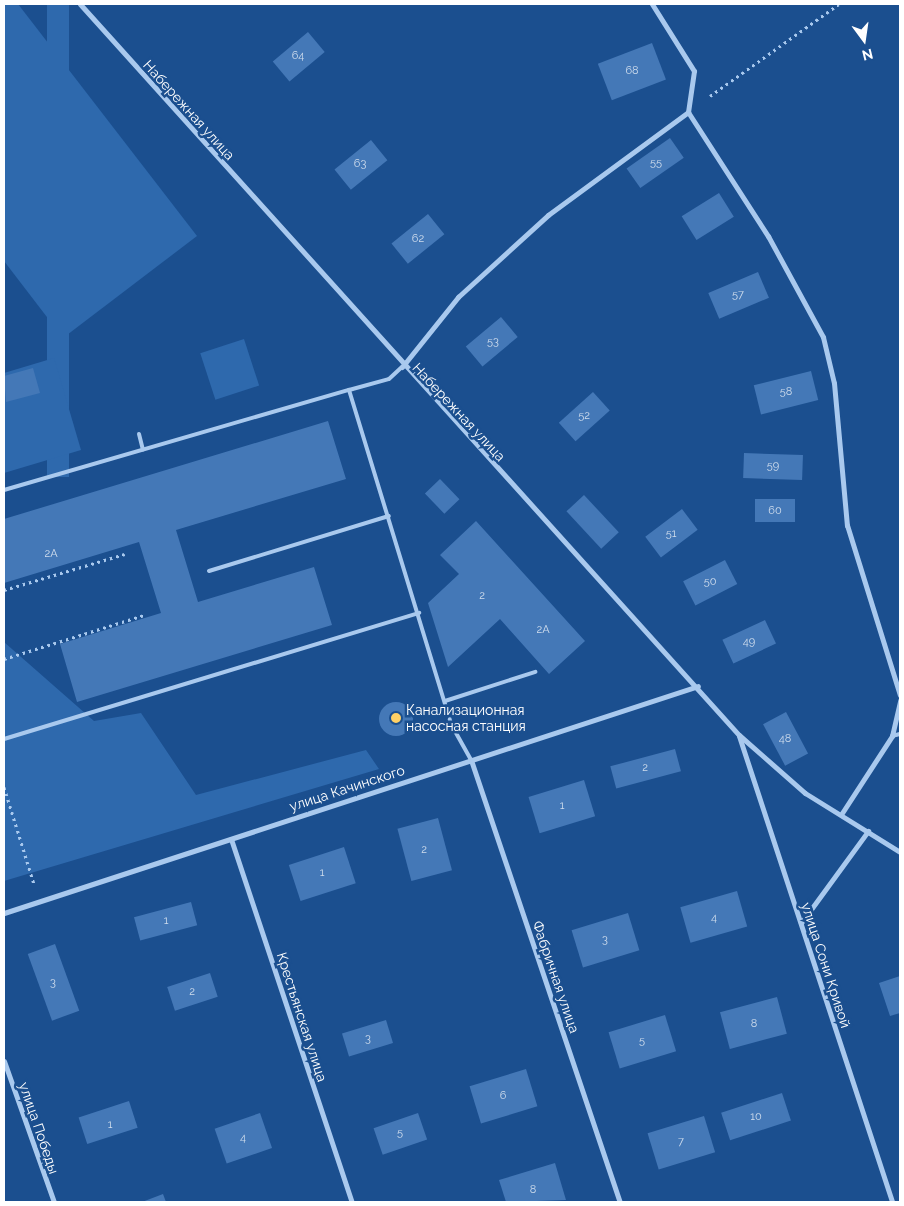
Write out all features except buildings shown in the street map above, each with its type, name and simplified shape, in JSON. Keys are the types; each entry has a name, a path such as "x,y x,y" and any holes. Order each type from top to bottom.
{"street":[{"name":"Набережная улица","path":"80,4 402,367 698,686 739,735 806,793 842,813 900,852"},
{"path":"652,4 694,71 688,112 768,236 823,337 834,383 847,525 900,695"},
{"path":"402,367 458,297 548,215 688,112"},
{"name":"улица Качинского","path":"4,913 698,686"},
{"path":"842,813 892,736 900,700"},
{"name":"улица Сони Кривой","path":"739,735 892,1202"},
{"name":"Фабричная улица","path":"471,760 620,1202"},
{"path":"801,923 868,831"},
{"name":"Крестьянская улица","path":"231,839 352,1202"},
{"name":"улица Победы","path":"4,1061 54,1202"}],"lane":[{"path":"4,490 389,379 402,367"},
{"path":"349,390 419,613 451,724 471,760"},
{"path":"139,434 144,450"},
{"path":"209,571 389,516"},
{"path":"4,739 419,613"},
{"path":"445,702 535,672"},
{"path":"892,736 900,734"}],"path":[{"path":"688,112 839,4"},
{"path":"4,590 125,554"},
{"path":"4,659 144,615"},
{"path":"4,787 40,901"}],"shaded area":[{"path":"4,4 18,4 197,236 63,338 4,261"},
{"path":"47,4 69,4 69,477 47,477"},
{"path":"244,339 259,386 215,400 200,353"},
{"path":"54,358 81,450 4,473 4,373"},
{"path":"4,642 94,721 141,713 196,795 366,750 379,769 4,881"}],"place":[{"name":"Канализационная насосная станция","path":"396,718"}]}
